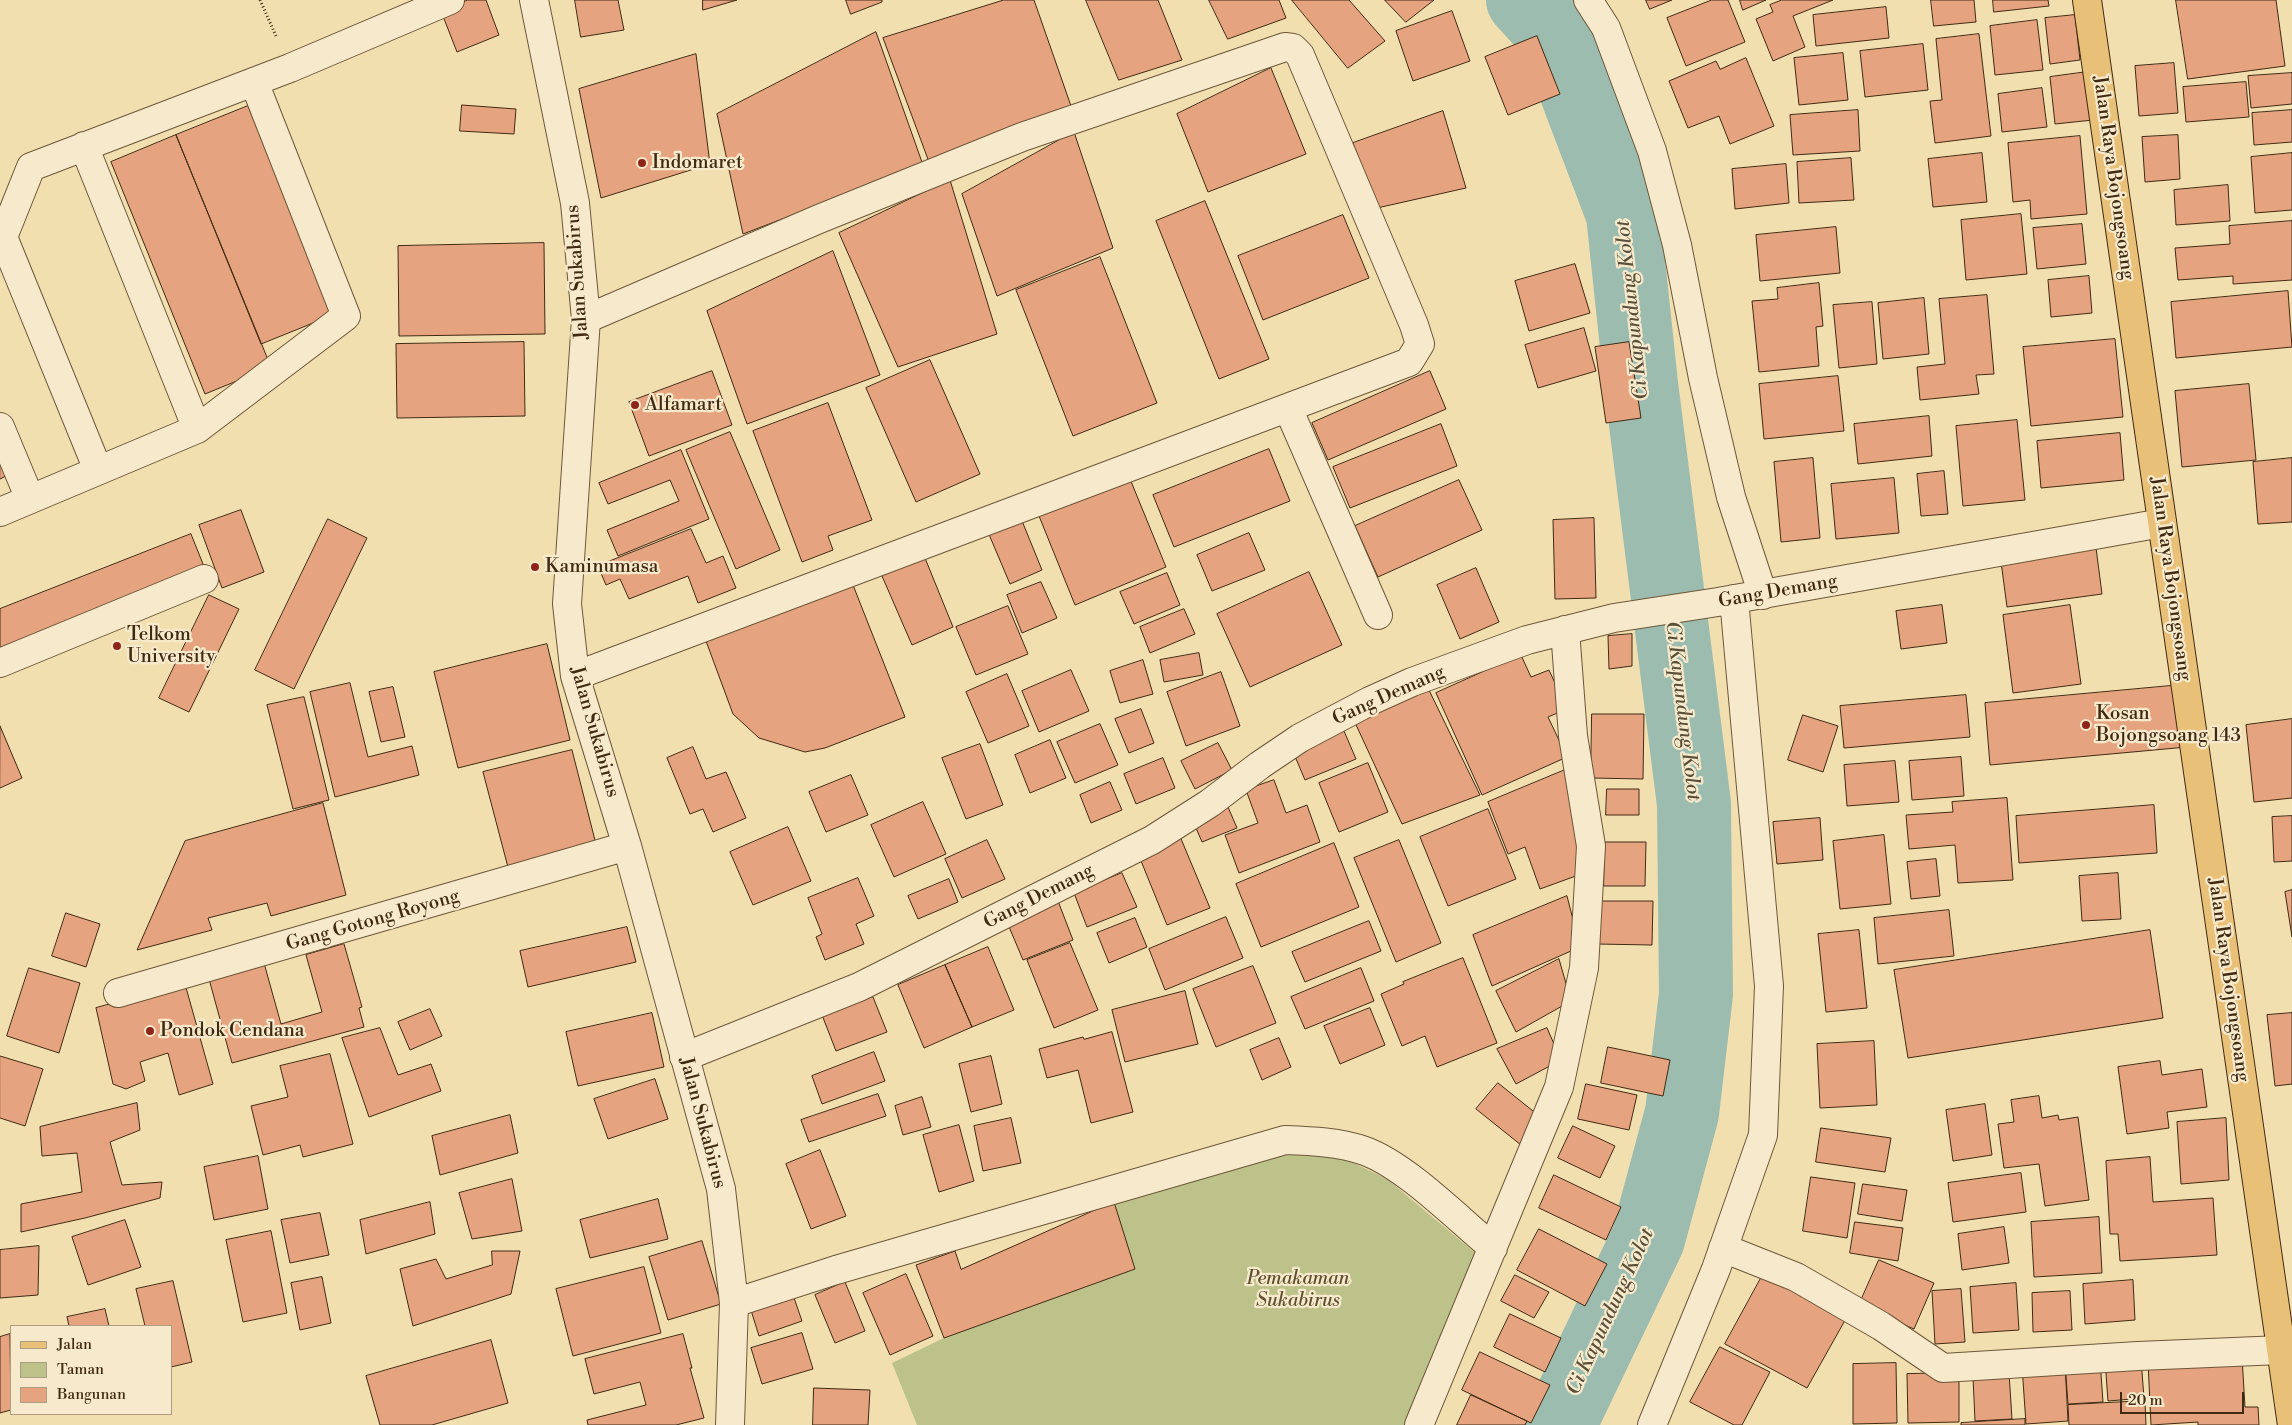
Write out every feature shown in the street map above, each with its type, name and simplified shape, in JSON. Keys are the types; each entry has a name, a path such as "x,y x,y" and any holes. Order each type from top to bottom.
{"main road":[{"name":"Jalan Raya Bojongsoang","path":"2087,0 2292,1424"}],"street":[{"path":"98,470 1,238 31,167 254,82 450,0"},
{"name":"Jalan Sukabirus","path":"534,0 574,203 586,318 568,604 575,676 627,846 722,1189 734,1303 730,1425"},
{"path":"1588,0 1606,28 1652,151 1676,245 1702,378 1731,496 1762,594"},
{"path":"575,676 1409,362 1420,344 1414,325 1300,54 1293,48 1285,47 1022,136 863,200 586,318"},
{"path":"0,512 197,429 346,316 254,82"},
{"path":"84,146 197,429"},
{"path":"1288,408 1378,614"},
{"path":"0,427 30,499"},
{"name":"Gang Demang","path":"684,1057 859,987 1152,840 1210,803 1260,765 1300,738 1370,701 1412,682 1527,640 1614,618 1726,601 2162,523"},
{"path":"0,663 204,579"},
{"path":"1652,1425 1723,1248 1763,1135 1768,986 1726,601"},
{"path":"1419,1425 1559,1087 1584,968 1591,846 1573,736 1565,630"},
{"name":"Gang Gotong Royong","path":"118,994 627,846"},
{"path":"734,1303 836,1270 1285,1140 1324,1142 1365,1152 1402,1172 1493,1248"},
{"path":"1723,1248 1796,1277 1881,1326 1943,1368 2138,1356 2281,1350"}],"green space":[{"name":"Pemakaman Sukabirus","path":"1280,1153 1335,1154 1387,1179 1479,1256 1405,1425 917,1425 892,1363 944,1338 1134,1269 1114,1202"}],"building":[{"path":"468,0 486,0 499,35 457,52 441,11"},
{"path":"575,0 618,0 624,30 581,37"},
{"path":"703,0 737,0 703,10"},
{"path":"846,0 882,0 882,2 851,14"},
{"path":"1004,0 1034,0 1071,106 929,162 883,38"},
{"path":"1086,0 1158,0 1182,60 1119,80"},
{"path":"1209,0 1279,0 1286,18 1228,39"},
{"path":"1292,0 1349,0 1385,41 1348,68"},
{"path":"1385,0 1434,0 1406,22"},
{"path":"1646,0 1672,0 1650,9"},
{"path":"1712,0 1728,0 1745,42 1686,66 1667,18"},
{"path":"1740,0 1766,0 1743,10"},
{"path":"1782,0 1833,0 1793,16 1805,47 1773,61 1756,19 1773,12 1770,5"},
{"path":"1931,0 1974,0 1976,22 1934,26"},
{"path":"1993,0 2048,0 2049,6 1994,12"},
{"path":"2176,0 2276,0 2285,66 2188,79"},
{"path":"1886,7 1889,38 1816,46 1813,15"},
{"path":"1452,11 1470,61 1413,81 1396,31"},
{"path":"2075,15 2080,60 2050,64 2045,18"},
{"path":"2037,20 2043,70 1995,75 1990,26"},
{"path":"876,32 923,165 743,234 717,114"},
{"path":"1979,34 1991,136 1935,143 1930,101 1942,100 1936,39"},
{"path":"1537,36 1560,94 1508,115 1485,57"},
{"path":"1923,44 1928,90 1865,97 1860,51"},
{"path":"1843,53 1848,100 1799,105 1794,58"},
{"path":"696,54 710,164 601,198 579,89"},
{"path":"1746,58 1774,126 1730,144 1719,116 1688,128 1669,81 1716,61 1720,69"},
{"path":"2174,63 2178,113 2139,116 2135,66"},
{"path":"1271,68 1306,154 1208,192 1177,114"},
{"path":"2087,72 2093,120 2055,124 2050,77"},
{"path":"2292,73 2292,104 2251,108 2248,76"},
{"path":"2246,82 2249,117 2186,122 2183,87"},
{"path":"2042,88 2047,127 2002,132 1998,94"},
{"path":"462,105 516,109 514,134 460,131"},
{"path":"248,106 333,315 261,344 176,135"},
{"path":"1858,110 1860,151 1793,155 1790,115"},
{"path":"2292,110 2292,142 2254,145 2252,113"},
{"path":"1443,111 1466,188 1377,208 1353,143"},
{"path":"1074,132 1113,248 997,296 962,194"},
{"path":"176,135 271,367 205,394 111,162"},
{"path":"2178,135 2180,179 2145,182 2142,137"},
{"path":"2080,136 2087,214 2031,219 2030,200 2013,202 2008,143"},
{"path":"1982,153 1987,202 1933,207 1928,159"},
{"path":"2292,153 2292,210 2255,213 2251,157"},
{"path":"1851,158 1854,200 1799,203 1797,162"},
{"path":"1786,164 1789,203 1735,209 1732,169"},
{"path":"950,180 997,334 898,367 839,233"},
{"path":"2228,185 2230,221 2176,225 2174,190"},
{"path":"1205,201 1269,359 1219,379 1156,221"},
{"path":"2021,214 2027,274 1966,280 1961,220"},
{"path":"1343,215 1369,278 1263,320 1238,256"},
{"path":"2292,221 2292,280 2233,284 2233,276 2178,280 2175,248 2230,244 2229,226"},
{"path":"2082,224 2086,264 2037,269 2033,228"},
{"path":"1836,227 1840,273 1760,281 1756,235"},
{"path":"544,243 545,334 399,336 398,246"},
{"path":"833,251 880,375 747,424 707,311"},
{"path":"1100,257 1157,403 1073,436 1016,290"},
{"path":"1575,264 1590,313 1529,331 1515,281"},
{"path":"2089,276 2092,313 2051,317 2048,280"},
{"path":"1819,283 1823,326 1816,327 1819,366 1759,372 1752,301 1778,299 1777,288"},
{"path":"2288,291 2292,347 2176,358 2171,302"},
{"path":"1987,295 1994,374 1976,375 1979,394 1920,400 1917,367 1945,364 1939,299"},
{"path":"1924,298 1929,354 1883,359 1878,303"},
{"path":"1872,302 1877,364 1839,368 1833,305"},
{"path":"1584,328 1596,371 1538,388 1525,345"},
{"path":"2115,339 2123,417 2031,426 2023,347"},
{"path":"524,342 525,416 397,418 396,344"},
{"path":"1629,342 1641,418 1606,423 1595,347"},
{"path":"930,360 980,474 916,502 866,388"},
{"path":"712,371 732,425 649,456 629,402"},
{"path":"1430,371 1446,409 1328,460 1312,423"},
{"path":"1838,376 1844,431 1764,439 1759,384"},
{"path":"2249,384 2256,460 2182,467 2175,391"},
{"path":"828,403 872,520 828,536 833,550 802,562 753,431"},
{"path":"1929,416 1932,456 1858,464 1854,424"},
{"path":"2017,420 2025,500 1963,506 1956,426"},
{"path":"1441,424 1457,466 1350,508 1333,467"},
{"path":"730,432 780,550 736,569 686,450"},
{"path":"2120,433 2124,480 2041,488 2037,441"},
{"path":"1269,449 1290,501 1174,547 1153,495"},
{"path":"681,450 709,519 618,556 607,530 679,501 670,480 608,504 599,483"},
{"path":"0,456 8,475 0,479"},
{"path":"1813,458 1820,538 1781,542 1774,462"},
{"path":"2292,458 2292,522 2258,524 2253,462"},
{"path":"1944,471 1948,514 1921,516 1917,474"},
{"path":"1128,474 1166,567 1075,605 1037,511"},
{"path":"1894,478 1899,533 1836,539 1831,484"},
{"path":"1459,480 1482,530 1378,577 1355,526"},
{"path":"241,510 264,572 222,588 199,525"},
{"path":"1018,511 1042,570 1010,584 985,525"},
{"path":"1594,518 1596,598 1555,599 1553,520"},
{"path":"328,519 367,538 294,689 255,670"},
{"path":"691,529 706,563 723,556 736,588 698,603 688,576 629,599 620,579 606,585 598,566"},
{"path":"1249,533 1265,570 1212,591 1197,555"},
{"path":"191,534 205,569 0,651 0,609"},
{"path":"2095,540 2102,594 2007,607 2000,554"},
{"path":"925,558 953,627 912,645 882,576"},
{"path":"1476,568 1499,622 1460,639 1437,585"},
{"path":"1309,572 1342,645 1250,687 1217,614"},
{"path":"1167,573 1180,605 1134,624 1120,592"},
{"path":"1041,582 1057,618 1022,633 1007,595"},
{"path":"853,585 905,717 825,748 805,752 759,738 733,714 706,641"},
{"path":"209,595 239,609 189,712 159,698"},
{"path":"1942,605 1947,643 1901,649 1896,611"},
{"path":"2070,605 2081,684 2013,693 2003,615"},
{"path":"1008,606 1028,654 976,675 956,627"},
{"path":"1184,609 1195,634 1150,653 1140,627"},
{"path":"1632,634 1632,666 1609,669 1608,636"},
{"path":"547,644 570,740 458,768 434,672"},
{"path":"1199,653 1203,675 1164,682 1160,660"},
{"path":"1521,655 1531,677 1549,670 1567,709 1548,717 1567,757 1482,795 1436,693"},
{"path":"1143,660 1153,694 1120,703 1110,671"},
{"path":"1071,670 1089,711 1039,732 1022,691"},
{"path":"1221,672 1240,726 1186,746 1167,692"},
{"path":"1007,674 1029,726 988,743 966,692"},
{"path":"350,683 368,757 412,746 419,775 335,797 310,692"},
{"name":"Kosan Bojongsoang 143","path":"2181,685 2187,747 1990,765 1985,703"},
{"path":"1427,686 1480,795 1402,824 1351,714"},
{"path":"393,687 405,737 381,742 369,692"},
{"path":"1966,695 1970,737 1844,748 1840,706"},
{"path":"304,697 329,800 293,809 267,705"},
{"path":"1141,709 1154,743 1129,753 1115,719"},
{"path":"1592,714 1644,714 1643,779 1591,778"},
{"path":"1803,715 1838,726 1823,772 1788,760"},
{"path":"2292,719 2292,798 2254,802 2246,725"},
{"path":"1100,724 1118,765 1075,783 1057,742"},
{"path":"1341,724 1356,759 1305,780 1291,747"},
{"path":"0,726 22,778 0,788"},
{"path":"1050,740 1066,778 1030,793 1015,755"},
{"path":"1218,743 1232,770 1195,789 1181,761"},
{"path":"980,744 1003,805 966,819 942,758"},
{"path":"693,747 706,779 726,772 746,818 713,832 703,809 690,814 667,758"},
{"path":"572,750 598,852 510,875 483,772"},
{"path":"1961,757 1964,796 1912,800 1909,761"},
{"path":"1163,758 1175,788 1136,804 1124,774"},
{"path":"1895,761 1899,802 1847,806 1844,765"},
{"path":"1368,763 1388,812 1339,832 1319,783"},
{"path":"1565,770 1584,873 1540,889 1525,847 1508,854 1488,802"},
{"path":"851,775 868,815 826,832 809,792"},
{"path":"1274,780 1286,813 1307,805 1320,842 1239,873 1225,835 1258,823 1246,790"},
{"path":"1110,782 1122,810 1091,823 1080,795"},
{"path":"1607,789 1639,789 1639,815 1606,815"},
{"path":"2007,798 2013,880 1958,883 1955,845 1909,849 1906,815 1953,812 1952,802"},
{"path":"923,802 946,854 894,877 871,825"},
{"path":"323,803 346,895 271,916 267,903 208,918 212,930 137,950 185,841"},
{"path":"2154,805 2157,853 2019,863 2016,816"},
{"path":"1228,807 1237,828 1202,842 1193,821"},
{"path":"1488,809 1516,879 1448,906 1420,837"},
{"path":"2292,816 2292,861 2274,862 2272,817"},
{"path":"1820,818 1823,860 1777,864 1773,822"},
{"path":"788,827 811,881 753,905 730,852"},
{"path":"1179,834 1210,908 1167,925 1137,851"},
{"path":"1884,835 1891,904 1840,909 1833,841"},
{"path":"987,840 1005,879 962,898 945,859"},
{"path":"1399,840 1441,943 1396,962 1354,858"},
{"path":"1605,842 1646,842 1645,886 1604,886"},
{"path":"1334,843 1359,907 1261,947 1236,884"},
{"path":"1936,859 1940,896 1911,899 1907,862"},
{"path":"1122,873 1137,907 1087,927 1074,893"},
{"path":"2118,873 2121,919 2082,921 2079,876"},
{"path":"858,878 874,916 856,924 864,944 825,960 816,937 822,934 808,898"},
{"path":"949,879 958,902 918,919 908,896"},
{"path":"2292,890 2292,937 2285,892"},
{"path":"1567,896 1580,947 1492,986 1473,935"},
{"path":"1058,901 1073,940 1023,960 1007,922"},
{"path":"1597,901 1653,901 1652,945 1596,944"},
{"path":"1949,910 1954,956 1878,964 1874,918"},
{"path":"66,913 100,924 86,967 52,956"},
{"path":"1226,917 1243,958 1165,990 1149,949"},
{"path":"1135,918 1147,947 1109,963 1097,933"},
{"path":"1369,921 1381,951 1305,982 1292,952"},
{"path":"627,927 636,962 528,987 520,951"},
{"path":"1859,930 1867,1008 1826,1012 1818,934"},
{"path":"2150,930 2163,1018 1908,1058 1894,970"},
{"path":"1070,943 1098,1010 1054,1028 1027,960"},
{"path":"344,944 362,1007 359,1008 364,1027 232,1063 209,979 264,963 281,1024 322,1012 306,955"},
{"path":"988,947 1014,1010 972,1027 945,965"},
{"path":"1463,958 1497,1043 1437,1067 1425,1036 1402,1046 1381,994 1404,984 1403,982"},
{"path":"1559,959 1571,1001 1516,1032 1496,991"},
{"path":"945,965 972,1027 924,1048 898,985"},
{"path":"1253,966 1276,1023 1216,1047 1193,989"},
{"path":"29,968 80,983 59,1053 7,1036"},
{"path":"1361,968 1374,1001 1305,1029 1291,997"},
{"name":"Pondok Cendana","path":"185,984 213,1084 179,1095 168,1053 140,1062 145,1081 126,1089 113,1084 96,1008"},
{"path":"1185,991 1198,1044 1125,1062 1112,1010"},
{"path":"873,997 887,1032 836,1051 822,1015"},
{"path":"1370,1008 1385,1045 1340,1064 1324,1026"},
{"path":"430,1009 442,1036 410,1050 398,1022"},
{"path":"652,1013 664,1067 578,1086 566,1032"},
{"path":"2292,1013 2292,1084 2275,1086 2267,1015"},
{"path":"380,1028 398,1075 431,1064 441,1091 369,1117 342,1038"},
{"path":"1547,1028 1561,1060 1516,1084 1497,1049"},
{"path":"1112,1032 1133,1112 1091,1123 1078,1070 1047,1078 1039,1049 1083,1037 1084,1039"},
{"path":"1279,1038 1291,1067 1262,1080 1250,1050"},
{"path":"1874,1041 1877,1105 1820,1108 1817,1044"},
{"path":"1608,1047 1670,1060 1663,1096 1601,1083"},
{"path":"874,1052 885,1081 822,1104 812,1076"},
{"path":"330,1054 353,1144 303,1157 300,1145 263,1155 251,1106 288,1097 280,1066"},
{"path":"0,1056 43,1069 25,1126 0,1118"},
{"path":"991,1056 1002,1104 971,1112 959,1064"},
{"path":"2160,1061 2162,1075 2202,1069 2207,1107 2167,1112 2169,1128 2127,1134 2118,1067"},
{"path":"655,1079 668,1119 608,1139 594,1099"},
{"path":"1498,1083 1543,1119 1521,1145 1476,1109"},
{"path":"1586,1084 1637,1095 1629,1130 1578,1119"},
{"path":"878,1094 886,1116 809,1142 801,1120"},
{"path":"2039,1096 2042,1118 2058,1115 2059,1120 2078,1117 2089,1200 2045,1206 2039,1164 2004,1168 1998,1124 2014,1122 2011,1100"},
{"path":"922,1097 931,1127 903,1135 895,1106"},
{"path":"137,1103 140,1130 110,1142 122,1185 162,1182 160,1198 85,1218 21,1232 21,1204 82,1192 77,1153 42,1156 40,1127"},
{"path":"1985,1104 1992,1155 1953,1161 1946,1110"},
{"path":"510,1115 518,1153 440,1175 432,1136"},
{"path":"1011,1118 1021,1163 983,1171 974,1126"},
{"path":"2226,1118 2229,1180 2181,1184 2177,1122"},
{"path":"959,1125 974,1181 939,1192 923,1135"},
{"path":"1573,1126 1615,1146 1600,1178 1558,1158"},
{"path":"1821,1128 1891,1138 1885,1172 1816,1162"},
{"path":"820,1150 846,1216 811,1229 786,1164"},
{"path":"258,1156 268,1209 214,1220 204,1167"},
{"path":"2150,1157 2153,1202 2213,1198 2217,1255 2120,1261 2118,1234 2110,1234 2106,1161"},
{"path":"2021,1173 2026,1212 1953,1222 1948,1183"},
{"path":"1554,1175 1621,1207 1606,1240 1539,1208"},
{"path":"1811,1177 1855,1183 1847,1238 1803,1231"},
{"path":"512,1179 522,1231 472,1239 459,1193"},
{"path":"1863,1184 1907,1190 1902,1221 1858,1214"},
{"path":"658,1199 668,1239 590,1258 580,1220"},
{"path":"430,1202 435,1234 366,1254 360,1220"},
{"path":"1114,1202 1135,1269 944,1338 916,1265 955,1251 961,1269"},
{"path":"320,1213 329,1255 290,1263 281,1220"},
{"path":"2099,1217 2102,1273 2034,1277 2031,1222"},
{"path":"125,1220 141,1267 88,1285 72,1237"},
{"path":"1855,1222 1903,1228 1898,1261 1850,1253"},
{"path":"2004,1227 2009,1263 1962,1270 1958,1234"},
{"path":"1539,1229 1607,1264 1585,1306 1517,1270"},
{"path":"271,1231 287,1313 243,1322 226,1240"},
{"path":"702,1241 721,1304 668,1320 649,1257"},
{"path":"39,1246 38,1295 0,1298 0,1250"},
{"path":"492,1251 520,1251 511,1294 413,1326 400,1269 436,1259 446,1279 492,1265"},
{"path":"1879,1260 1934,1283 1914,1329 1859,1305"},
{"path":"644,1267 661,1333 573,1356 556,1289"},
{"path":"1766,1269 1848,1315 1807,1388 1725,1344"},
{"path":"906,1274 933,1336 890,1355 863,1293"},
{"path":"1515,1275 1549,1292 1534,1318 1501,1301"},
{"path":"322,1277 331,1323 300,1330 291,1283"},
{"path":"2133,1280 2135,1320 2085,1324 2083,1284"},
{"path":"173,1281 192,1362 172,1367 172,1325 145,1325 136,1289"},
{"path":"845,1282 865,1331 835,1343 815,1295"},
{"path":"2016,1283 2019,1330 1973,1333 1970,1287"},
{"path":"1961,1289 1965,1342 1935,1344 1932,1291"},
{"path":"2070,1291 2072,1330 2033,1332 2032,1293"},
{"path":"792,1292 802,1321 759,1336 750,1307"},
{"path":"105,1309 109,1325 69,1325 67,1317"},
{"path":"1510,1314 1561,1338 1545,1372 1494,1347"},
{"path":"802,1333 813,1369 762,1384 751,1348"},
{"path":"10,1334 10,1410 0,1413 0,1337"},
{"path":"683,1334 704,1418 676,1425 588,1425 587,1420 646,1405 640,1382 594,1394 585,1359"},
{"path":"491,1340 508,1403 432,1425 380,1425 366,1376"},
{"path":"1720,1347 1770,1372 1742,1425 1734,1425 1690,1402"},
{"path":"1480,1352 1550,1385 1531,1423 1462,1390"},
{"path":"2242,1357 2245,1407 2258,1407 2259,1425 2198,1425 2198,1422 2151,1425 2148,1362"},
{"path":"2141,1359 2144,1398 2108,1401 2105,1360"},
{"path":"2100,1360 2103,1402 2068,1404 2065,1363"},
{"path":"1896,1363 1897,1423 1853,1424 1853,1364"},
{"path":"2065,1363 2068,1421 2026,1424 2022,1366"},
{"path":"1959,1373 1959,1422 1908,1423 1907,1374"},
{"path":"2009,1373 2012,1419 1975,1421 1973,1377"},
{"path":"814,1388 870,1390 868,1425 813,1425"},
{"path":"1471,1395 1527,1421 1525,1425 1457,1425"},
{"path":"2145,1401 2146,1425 2069,1425 2068,1405"},
{"path":"2025,1419 2025,1425 1961,1425 1961,1423"}],"waterway":[{"name":"Ci Kapundung Kolot","path":"1523,0 1555,35 1623,214 1641,384 1694,804 1696,994 1682,1113 1648,1239 1559,1425"}],"place":[{"name":"Indomaret","path":"642,163"},
{"name":"Alfamart","path":"635,405"},
{"name":"Kaminumasa","path":"535,567"},
{"name":"Telkom University","path":"117,646"},
{"name":"Kosan Bojongsoang 143","path":"2086,725"},
{"name":"Pondok Cendana","path":"150,1031"}]}
